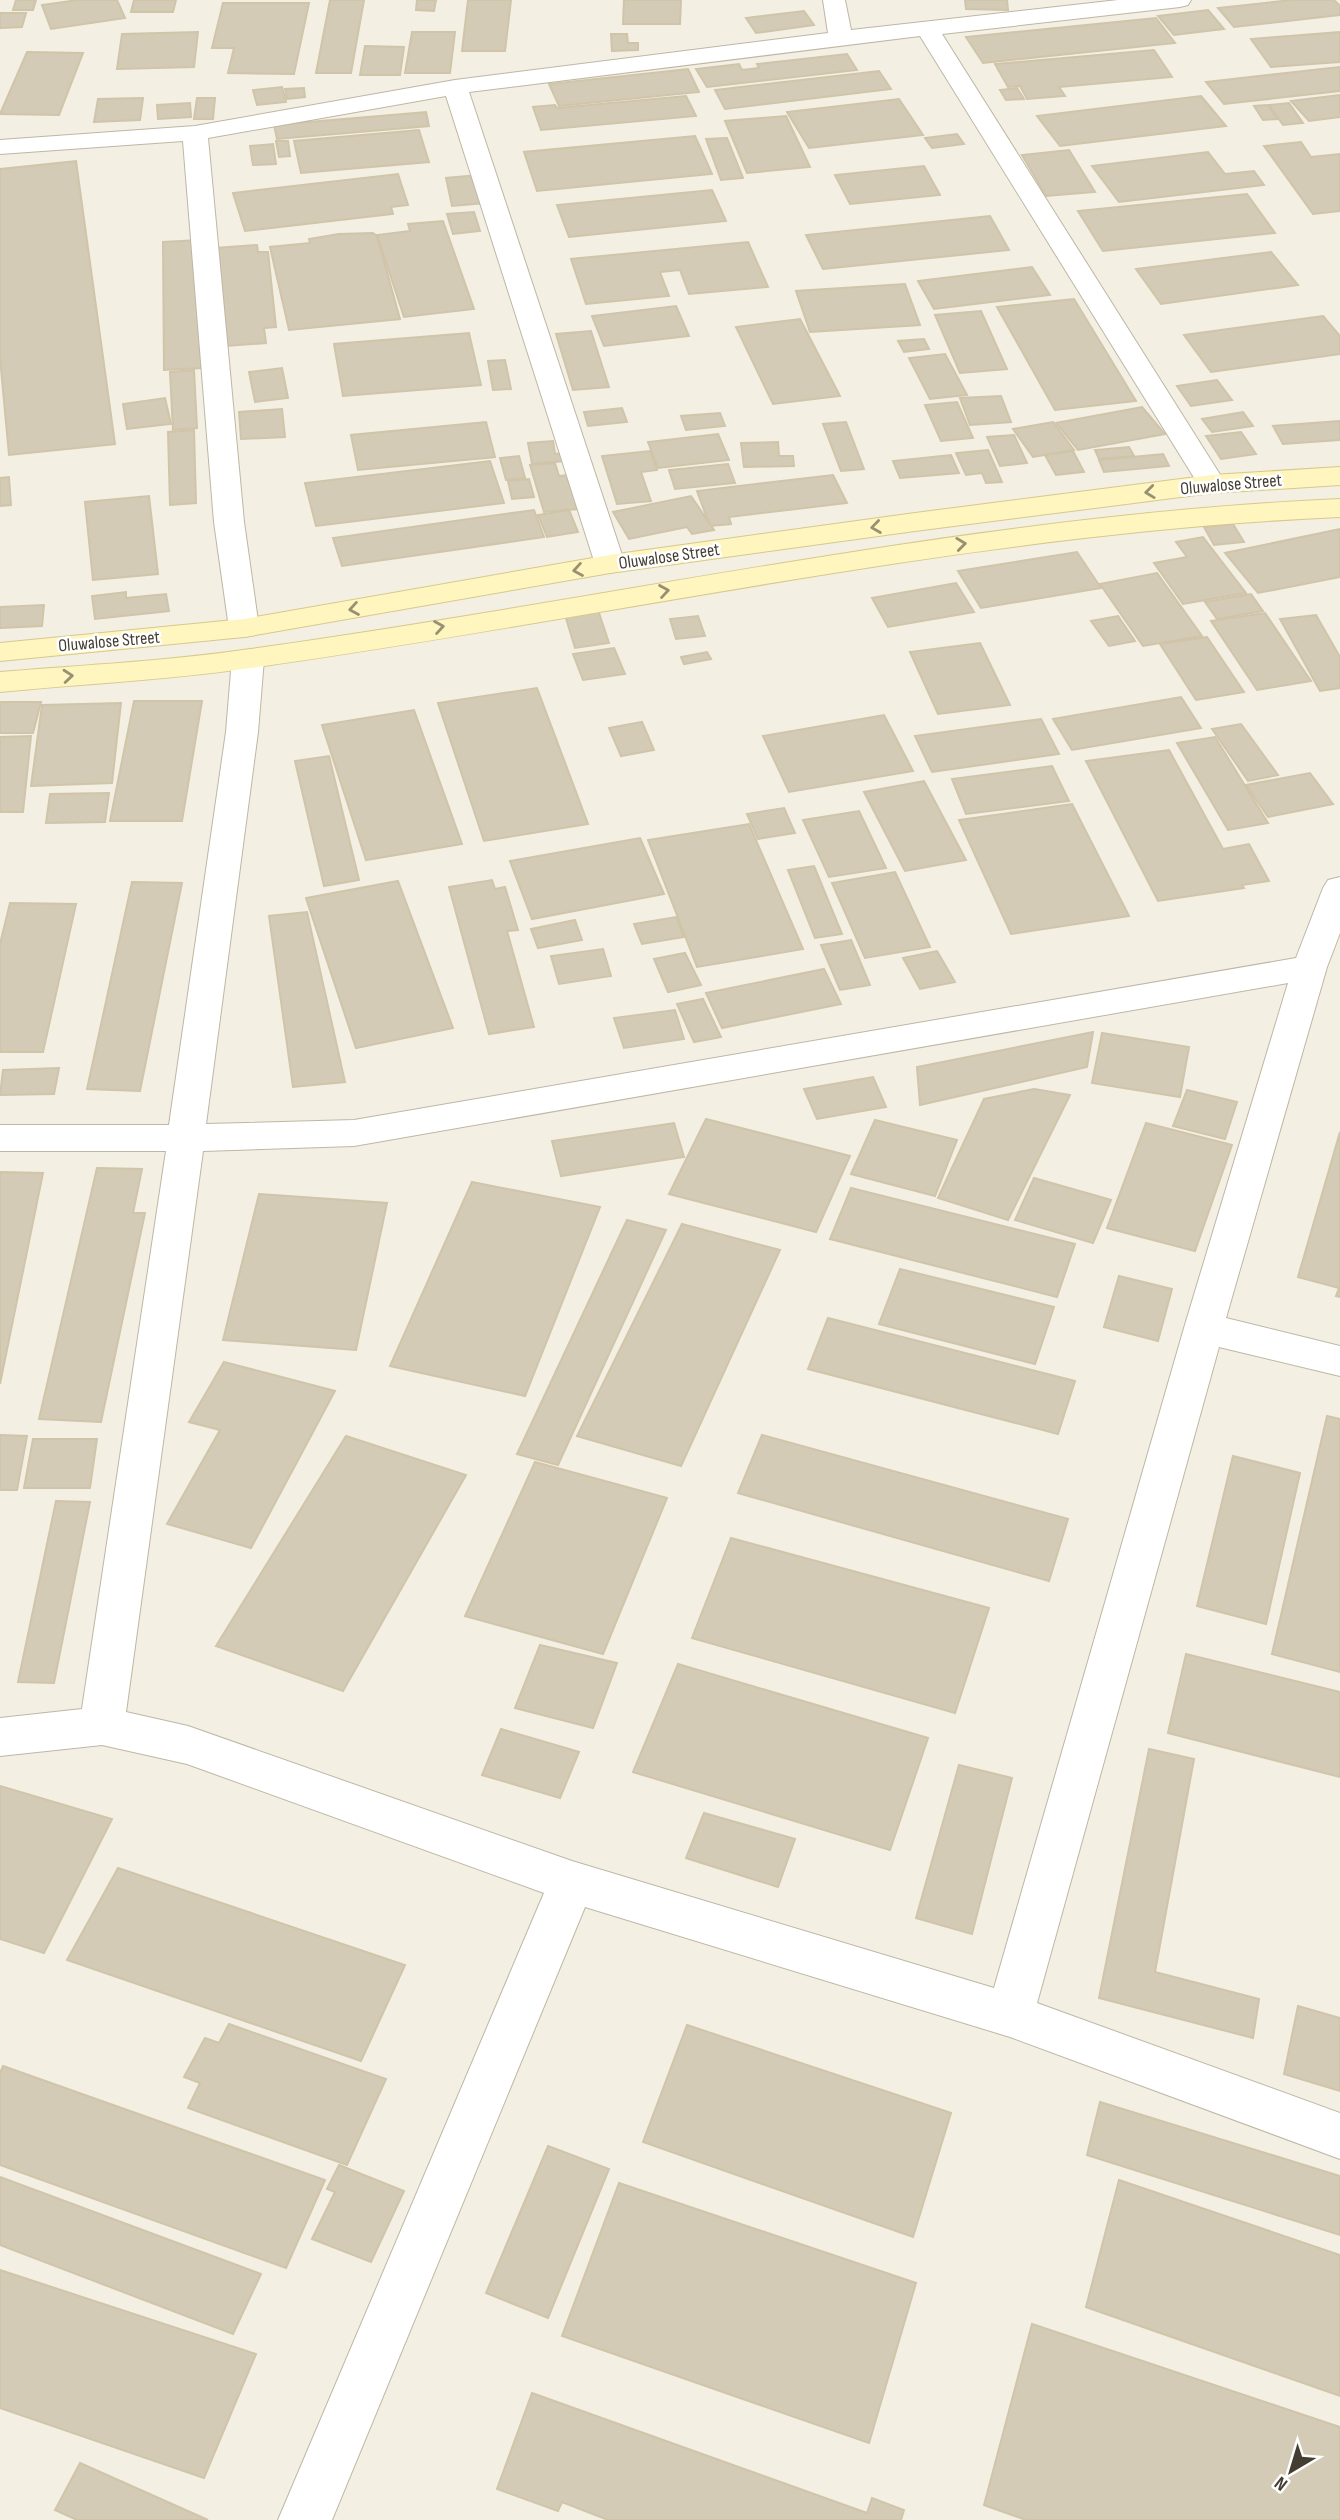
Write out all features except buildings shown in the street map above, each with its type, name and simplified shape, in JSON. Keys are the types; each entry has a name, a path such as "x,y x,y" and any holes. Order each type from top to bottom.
{"street":[{"path":"834,0 841,38"},
{"path":"0,147 195,133 455,87 841,38 1180,0"},
{"path":"927,30 1212,484"},
{"path":"455,87 610,564"},
{"path":"102,1726 242,732 246,643 229,522 195,133"},
{"name":"Oluwalose Street","path":"0,682 921,535 1212,484 1340,476"},
{"name":"Oluwalose Street","path":"0,652 246,643 610,564 921,535 1225,513 1340,508"},
{"path":"1010,2015 1204,1328 1310,967 1340,888"},
{"path":"0,1138 186,1138 354,1133 1310,967"},
{"path":"1204,1328 1340,1362"},
{"path":"0,1737 102,1726 188,1745 572,1882 1010,2015 1340,2136"},
{"path":"305,2520 572,1882"}]}
